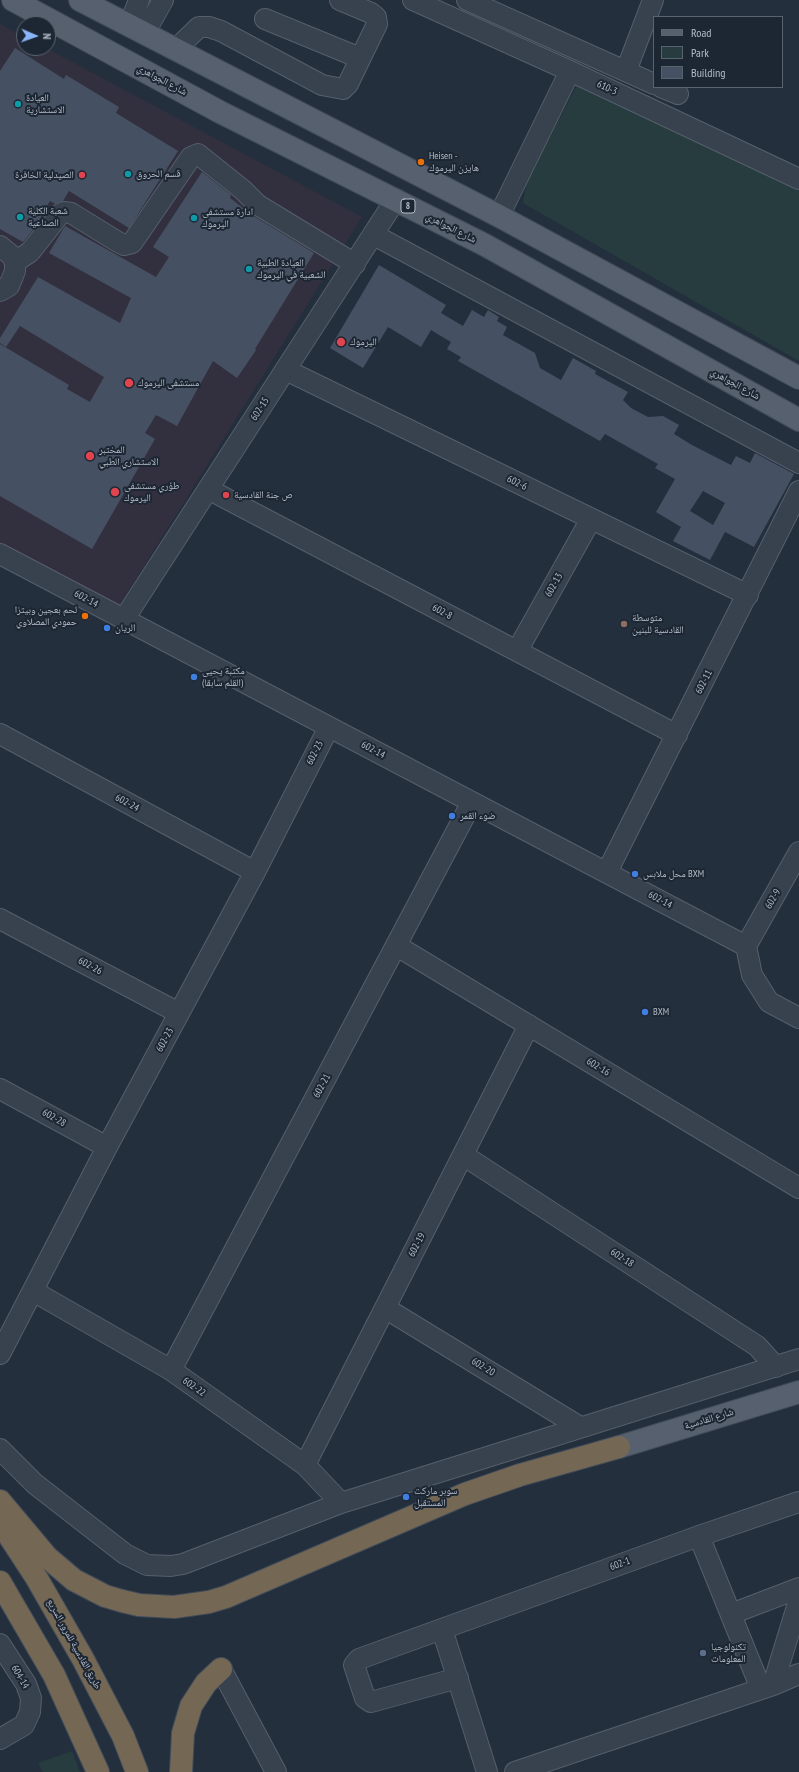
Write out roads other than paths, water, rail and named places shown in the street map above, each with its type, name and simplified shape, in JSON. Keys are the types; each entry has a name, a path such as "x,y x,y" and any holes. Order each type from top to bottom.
{"highway":[{"path":"0,1501 47,1557 69,1576 89,1588 105,1596 139,1605 168,1607 192,1606 226,1597 465,1494 520,1475 619,1447"},
{"name":"طريق القادسية للمرور السريع","path":"0,1522 36,1577 83,1659 123,1736 137,1772"},
{"path":"0,1582 54,1675 98,1772"},
{"path":"181,1772 183,1733 192,1706 206,1683 221,1669"}],"main road":[{"name":"شارع الجواهري","path":"13,0 220,112 485,245 799,420"},
{"path":"80,0 499,216 799,378"},
{"name":"شارع القادسية","path":"619,1447 799,1392"}],"street":[{"path":"137,30 139,0"},
{"path":"137,30 163,0"},
{"path":"175,50 199,28 209,27 222,31 322,85 343,89 348,84 376,27 377,21 371,13 340,0"},
{"name":"610-3","path":"413,0 570,70 799,179"},
{"path":"467,0 653,84"},
{"path":"626,71 653,0"},
{"path":"265,19 360,58"},
{"path":"499,216 570,70"},
{"path":"15,262 30,252 60,214 64,212 71,213 124,245 132,243 192,157 198,154 243,190 258,205 355,264"},
{"name":"602-15","path":"124,619 396,199"},
{"path":"374,235 799,463"},
{"path":"0,246 11,255 15,262 13,279 9,286 0,291"},
{"name":"602-6","path":"286,370 748,595"},
{"name":"602-8","path":"208,489 677,735"},
{"name":"602-11","path":"606,872 748,595 799,491"},
{"name":"602-13","path":"517,651 591,519"},
{"name":"602-14","path":"0,554 746,946"},
{"name":"602-23","path":"0,1354 107,1147 255,872 329,727"},
{"name":"602-24","path":"0,734 255,872"},
{"name":"602-21","path":"171,1370 472,802"},
{"name":"602-9","path":"746,946 798,855"},
{"name":"602-26","path":"0,919 179,1013"},
{"name":"602-16","path":"397,946 799,1188"},
{"path":"746,946 752,975 769,1002 799,1018"},
{"name":"602-19","path":"305,1465 529,1025"},
{"name":"602-28","path":"0,1089 107,1147"},
{"name":"602-18","path":"463,1155 757,1346 776,1366"},
{"name":"602-22","path":"33,1291 171,1370 305,1465 341,1503"},
{"name":"602-20","path":"385,1308 580,1427"},
{"path":"0,1449 35,1484 125,1554 135,1560 159,1567 183,1564 341,1503 799,1359"},
{"name":"602-1","path":"458,1678 371,1702 365,1698 354,1668 354,1662 442,1628 699,1536 799,1502"},
{"path":"699,1536 731,1614 767,1687"},
{"path":"731,1614 799,1588"},
{"path":"767,1687 799,1600"},
{"path":"442,1628 487,1772"},
{"name":"604-14","path":"0,1644 26,1684 31,1698 30,1712 24,1725 0,1739"},
{"path":"221,1669 276,1772"},
{"path":"515,1772 767,1687 799,1674"}],"place":[{"name":"العيادة الاستشارية","path":"18,104"},
{"name":"Heisen - هايزن اليرموك","path":"421,162"},
{"name":"قسم الحروق","path":"128,174"},
{"name":"الصيدلية الخافرة","path":"82,175"},
{"name":"شعبة الكلية الصناعية","path":"20,217"},
{"name":"ادارة مستشفى اليرموك","path":"194,218"},
{"name":"العيادة الطبية الشعبية في اليرموك","path":"249,269"},
{"name":"اليرموك","path":"341,342"},
{"name":"مستشفى اليرموك","path":"129,383"},
{"name":"المختبر الاستشاري الطبي","path":"90,456"},
{"name":"طؤري مستشفى اليرموك","path":"115,492"},
{"name":"ص جنة القادسية","path":"226,495"},
{"name":"لحم بعجين وبيتزا حمودي المصلاوي","path":"85,616"},
{"name":"متوسطة القادسية للبنين","path":"624,624"},
{"name":"الريان","path":"107,628"},
{"name":"مكتبة يحيى (القلم سابقا)","path":"194,677"},
{"name":"ضوء القمر","path":"452,816"},
{"name":"محل ملابس BXM","path":"635,874"},
{"name":"BXM","path":"645,1012"},
{"name":"سوبر ماركت المستقبل","path":"406,1497"},
{"name":"تكنولوجيا المعلومات","path":"703,1653"}]}
